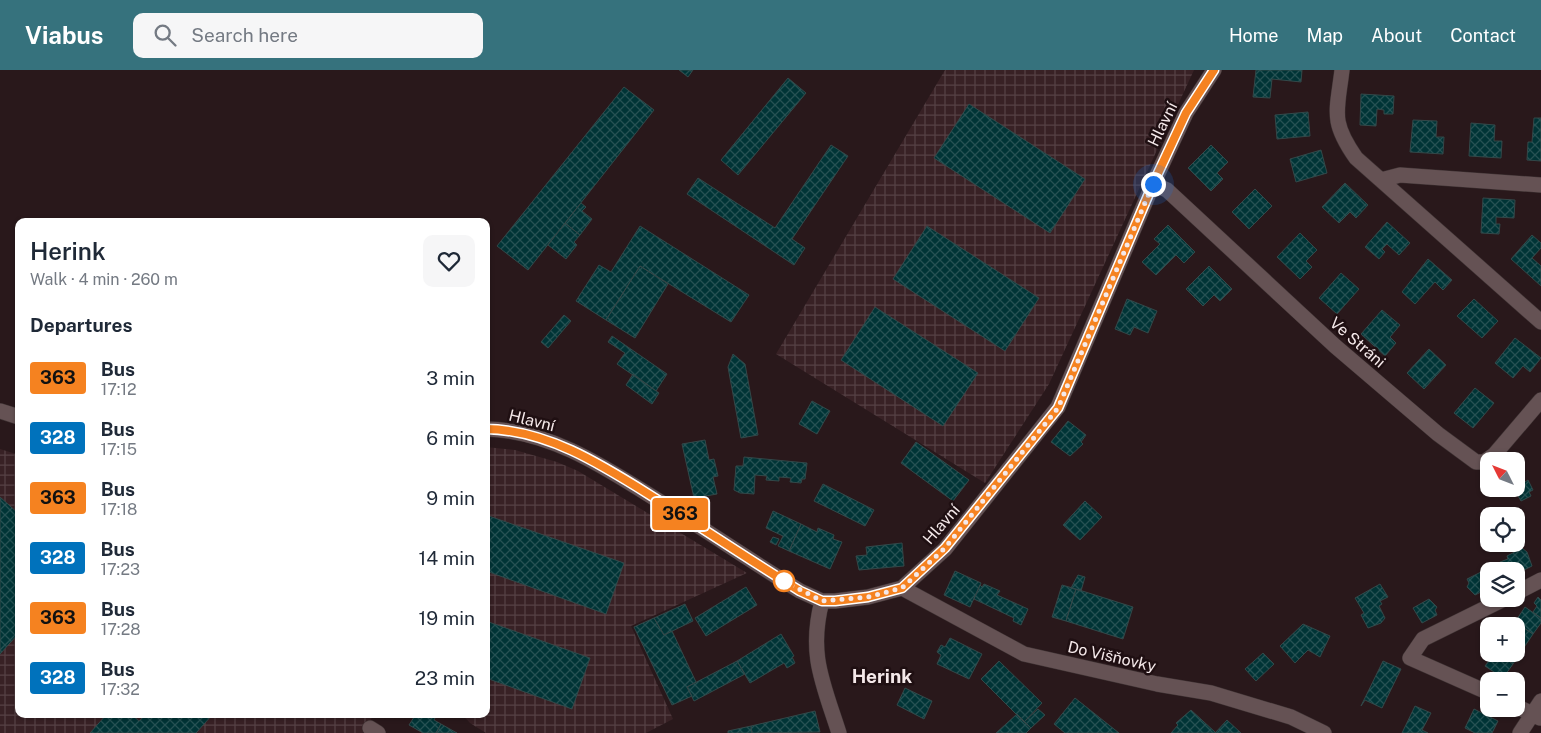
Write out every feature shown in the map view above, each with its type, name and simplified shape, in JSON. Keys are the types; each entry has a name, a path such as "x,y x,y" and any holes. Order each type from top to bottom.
{"street":[{"name":"Hlavní","path":"490,430 522,434 555,442 606,468 800,591 822,601 868,597 902,588 945,548 1058,408 1153,184 1186,113 1214,70"},
{"path":"1342,70 1336,117 1341,136 1356,158 1541,322"},
{"path":"1381,180 1400,175 1541,184"},
{"name":"Ve Stráni","path":"1153,184 1167,190 1335,346 1438,434 1476,462 1484,462 1494,455 1541,400"},
{"path":"0,411 15,416"},
{"path":"1525,588 1541,580"},
{"name":"Do Višňovky","path":"902,588 1024,654 1157,684 1211,693 1291,717 1324,733"},
{"path":"822,601 816,621 816,658 839,733"},
{"path":"1480,690 1410,658 1423,639 1488,607"},
{"path":"1520,733 1538,711 1525,708"}],"shaded area":[{"path":"945,70 1194,70 1049,384 985,483 776,354"},
{"path":"490,447 515,450 557,462 578,471 747,573 631,626 673,719 646,733 486,733 466,718 490,718"},
{"path":"0,449 15,454 15,718 372,718 363,733 0,733"}],"building":[{"path":"679,70 693,70 688,77"},
{"path":"1256,70 1302,70 1301,82 1272,79 1270,98 1253,97"},
{"path":"788,78 806,93 738,175 721,160"},
{"path":"624,87 654,110 528,270 497,246"},
{"path":"1361,94 1394,96 1393,114 1384,114 1384,110 1377,109 1376,126 1360,125"},
{"path":"969,104 1085,179 1050,233 934,158"},
{"path":"1308,112 1310,136 1277,139 1275,115"},
{"path":"1534,118 1541,118 1541,161 1527,160 1528,142 1532,142"},
{"path":"1413,120 1437,121 1436,137 1444,137 1443,154 1410,152"},
{"path":"1471,123 1495,125 1494,141 1502,141 1501,158 1469,156"},
{"path":"831,145 848,156 792,239 805,248 794,265 687,194 698,178 775,228"},
{"path":"1211,145 1228,162 1217,173 1223,179 1211,191 1188,168"},
{"path":"1321,150 1327,173 1296,182 1290,159"},
{"path":"1345,183 1368,205 1356,218 1350,212 1339,223 1322,207"},
{"path":"1255,189 1272,206 1249,229 1232,212"},
{"path":"1483,198 1515,200 1514,218 1496,217 1496,224 1500,224 1499,234 1481,233"},
{"path":"581,203 586,207 582,211 592,219 580,235 565,223"},
{"path":"1387,222 1410,243 1399,255 1387,244 1382,249 1385,252 1379,259 1365,247"},
{"path":"565,223 580,235 574,242 577,245 566,259 548,245"},
{"path":"1168,225 1195,252 1184,263 1176,255 1156,275 1142,262 1160,244 1154,239"},
{"path":"640,226 749,295 731,322 640,266 606,320 576,301 599,265 611,272"},
{"path":"927,226 1039,298 1005,351 893,279"},
{"path":"1300,233 1317,250 1306,261 1312,267 1300,279 1277,257"},
{"path":"1532,235 1541,243 1541,248 1532,258 1541,266 1541,286 1511,259"},
{"path":"1428,259 1452,280 1443,290 1435,282 1415,304 1402,292"},
{"path":"640,266 668,284 635,338 606,320"},
{"path":"1209,266 1232,289 1220,301 1214,295 1203,306 1186,289"},
{"path":"1341,273 1359,289 1337,314 1319,298"},
{"path":"1127,299 1157,311 1148,333 1134,327 1130,335 1115,329"},
{"path":"1474,299 1498,321 1482,338 1457,316"},
{"path":"875,307 978,373 943,426 841,360"},
{"path":"1382,310 1400,325 1390,337 1396,343 1385,356 1361,334"},
{"path":"564,315 571,321 548,348 541,342"},
{"path":"612,336 667,374 656,391 617,364 625,353 608,342"},
{"path":"1515,338 1541,358 1530,372 1523,366 1513,378 1495,363"},
{"path":"1429,349 1446,365 1424,389 1407,373"},
{"path":"733,354 745,364 758,435 741,438 728,367"},
{"path":"633,374 659,393 652,404 626,385"},
{"path":"1475,388 1494,403 1473,428 1454,413"},
{"path":"812,401 830,411 817,434 799,424"},
{"path":"1068,421 1086,435 1081,442 1083,444 1070,456 1051,442"},
{"path":"705,440 709,460 714,459 718,476 713,477 717,494 694,498 682,444"},
{"path":"916,442 969,480 953,501 901,463"},
{"path":"744,457 807,463 805,479 802,479 801,483 790,482 791,478 779,477 779,481 766,480 767,476 755,475 754,494 740,493 734,490 736,466 743,466"},
{"path":"1528,480 1533,490 1529,492 1531,496 1521,501 1519,498 1525,498 1525,482"},
{"path":"823,484 874,510 865,526 814,501"},
{"path":"0,497 15,510 15,637 0,654"},
{"path":"1085,501 1102,517 1080,540 1063,525"},
{"path":"773,511 801,524 789,551 778,546 783,536 766,528"},
{"path":"490,516 624,563 606,614 490,572"},
{"path":"801,524 817,532 818,528 834,535 833,539 842,542 830,569 789,551"},
{"path":"773,537 779,539 776,545 770,542"},
{"path":"902,543 904,566 859,570 856,556 867,555 866,547"},
{"path":"1525,550 1532,566 1525,570 1525,562 1500,562 1508,559 1507,556 1514,552 1525,552"},
{"path":"955,571 981,583 970,607 944,595"},
{"path":"1480,572 1480,592 1475,595 1467,587 1469,583 1467,579"},
{"path":"1078,575 1085,577 1081,591 1071,588"},
{"path":"984,584 1000,591 997,595 1028,609 1021,625 1013,621 1014,618 974,599 980,585 982,587"},
{"path":"1380,584 1388,597 1380,601 1382,604 1379,606 1385,618 1381,623 1368,628 1361,615 1364,613 1355,598"},
{"path":"1062,585 1076,589 1066,621 1052,617"},
{"path":"746,587 757,605 706,636 695,618"},
{"path":"1076,589 1133,607 1123,639 1066,621"},
{"path":"1538,597 1541,600 1541,618 1533,612 1537,606 1534,603"},
{"path":"1429,599 1437,607 1435,610 1437,615 1422,623 1413,608"},
{"path":"685,604 693,621 664,635 654,618"},
{"path":"1525,607 1541,618 1541,623 1533,634 1525,629 1525,617 1518,617"},
{"path":"654,618 664,635 672,631 696,682 687,687 692,696 672,705 634,627"},
{"path":"490,622 590,658 572,709 490,679"},
{"path":"1303,624 1330,636 1320,657 1308,650 1295,663 1280,646"},
{"path":"1525,629 1533,634 1525,646"},
{"path":"781,634 794,656 792,657 795,663 787,668 784,663 750,683 737,661"},
{"path":"950,638 982,654 969,679 937,664 941,655 937,652 941,645 945,647"},
{"path":"1263,653 1274,664 1256,681 1245,669"},
{"path":"737,661 745,674 694,701 687,687"},
{"path":"999,661 1042,703 1024,722 981,679"},
{"path":"1383,661 1401,669 1382,708 1365,700 1361,706"},
{"path":"1488,662 1510,662 1513,664 1507,672 1494,672 1485,666"},
{"path":"905,688 932,701 924,719 897,705"},
{"path":"1075,698 1119,733 1065,733 1054,724"},
{"path":"1415,706 1431,713 1422,730 1428,733 1402,733"},
{"path":"1038,709 1045,715 1031,728 1024,722"},
{"path":"1474,709 1480,712 1480,717 1490,717 1498,721 1492,733 1475,733 1465,728"},
{"path":"1191,710 1215,733 1171,733 1178,725 1176,723"},
{"path":"815,711 820,732 752,733 751,726"},
{"path":"1017,714 1031,728 1026,733 996,733"},
{"path":"103,718 136,718 139,721 142,718 209,718 196,733 90,733"},
{"path":"413,718 435,718 434,720 441,724 436,733 423,733 409,725"},
{"path":"1227,720 1241,733 1215,733"},
{"path":"441,724 457,733 436,733"},
{"path":"751,726 752,733 728,733 728,731"}],"bus line":[{"name":"363","path":"490,429 555,442 606,468 800,591 822,601 868,597 902,588 945,548 1058,408 1153,184 1186,113 1214,70"}],"district":[{"name":"Herink","path":"882,676"}],"route":[{"path":"784,581 822,601 868,597 902,588 945,548 1058,408 1153,184"}]}
